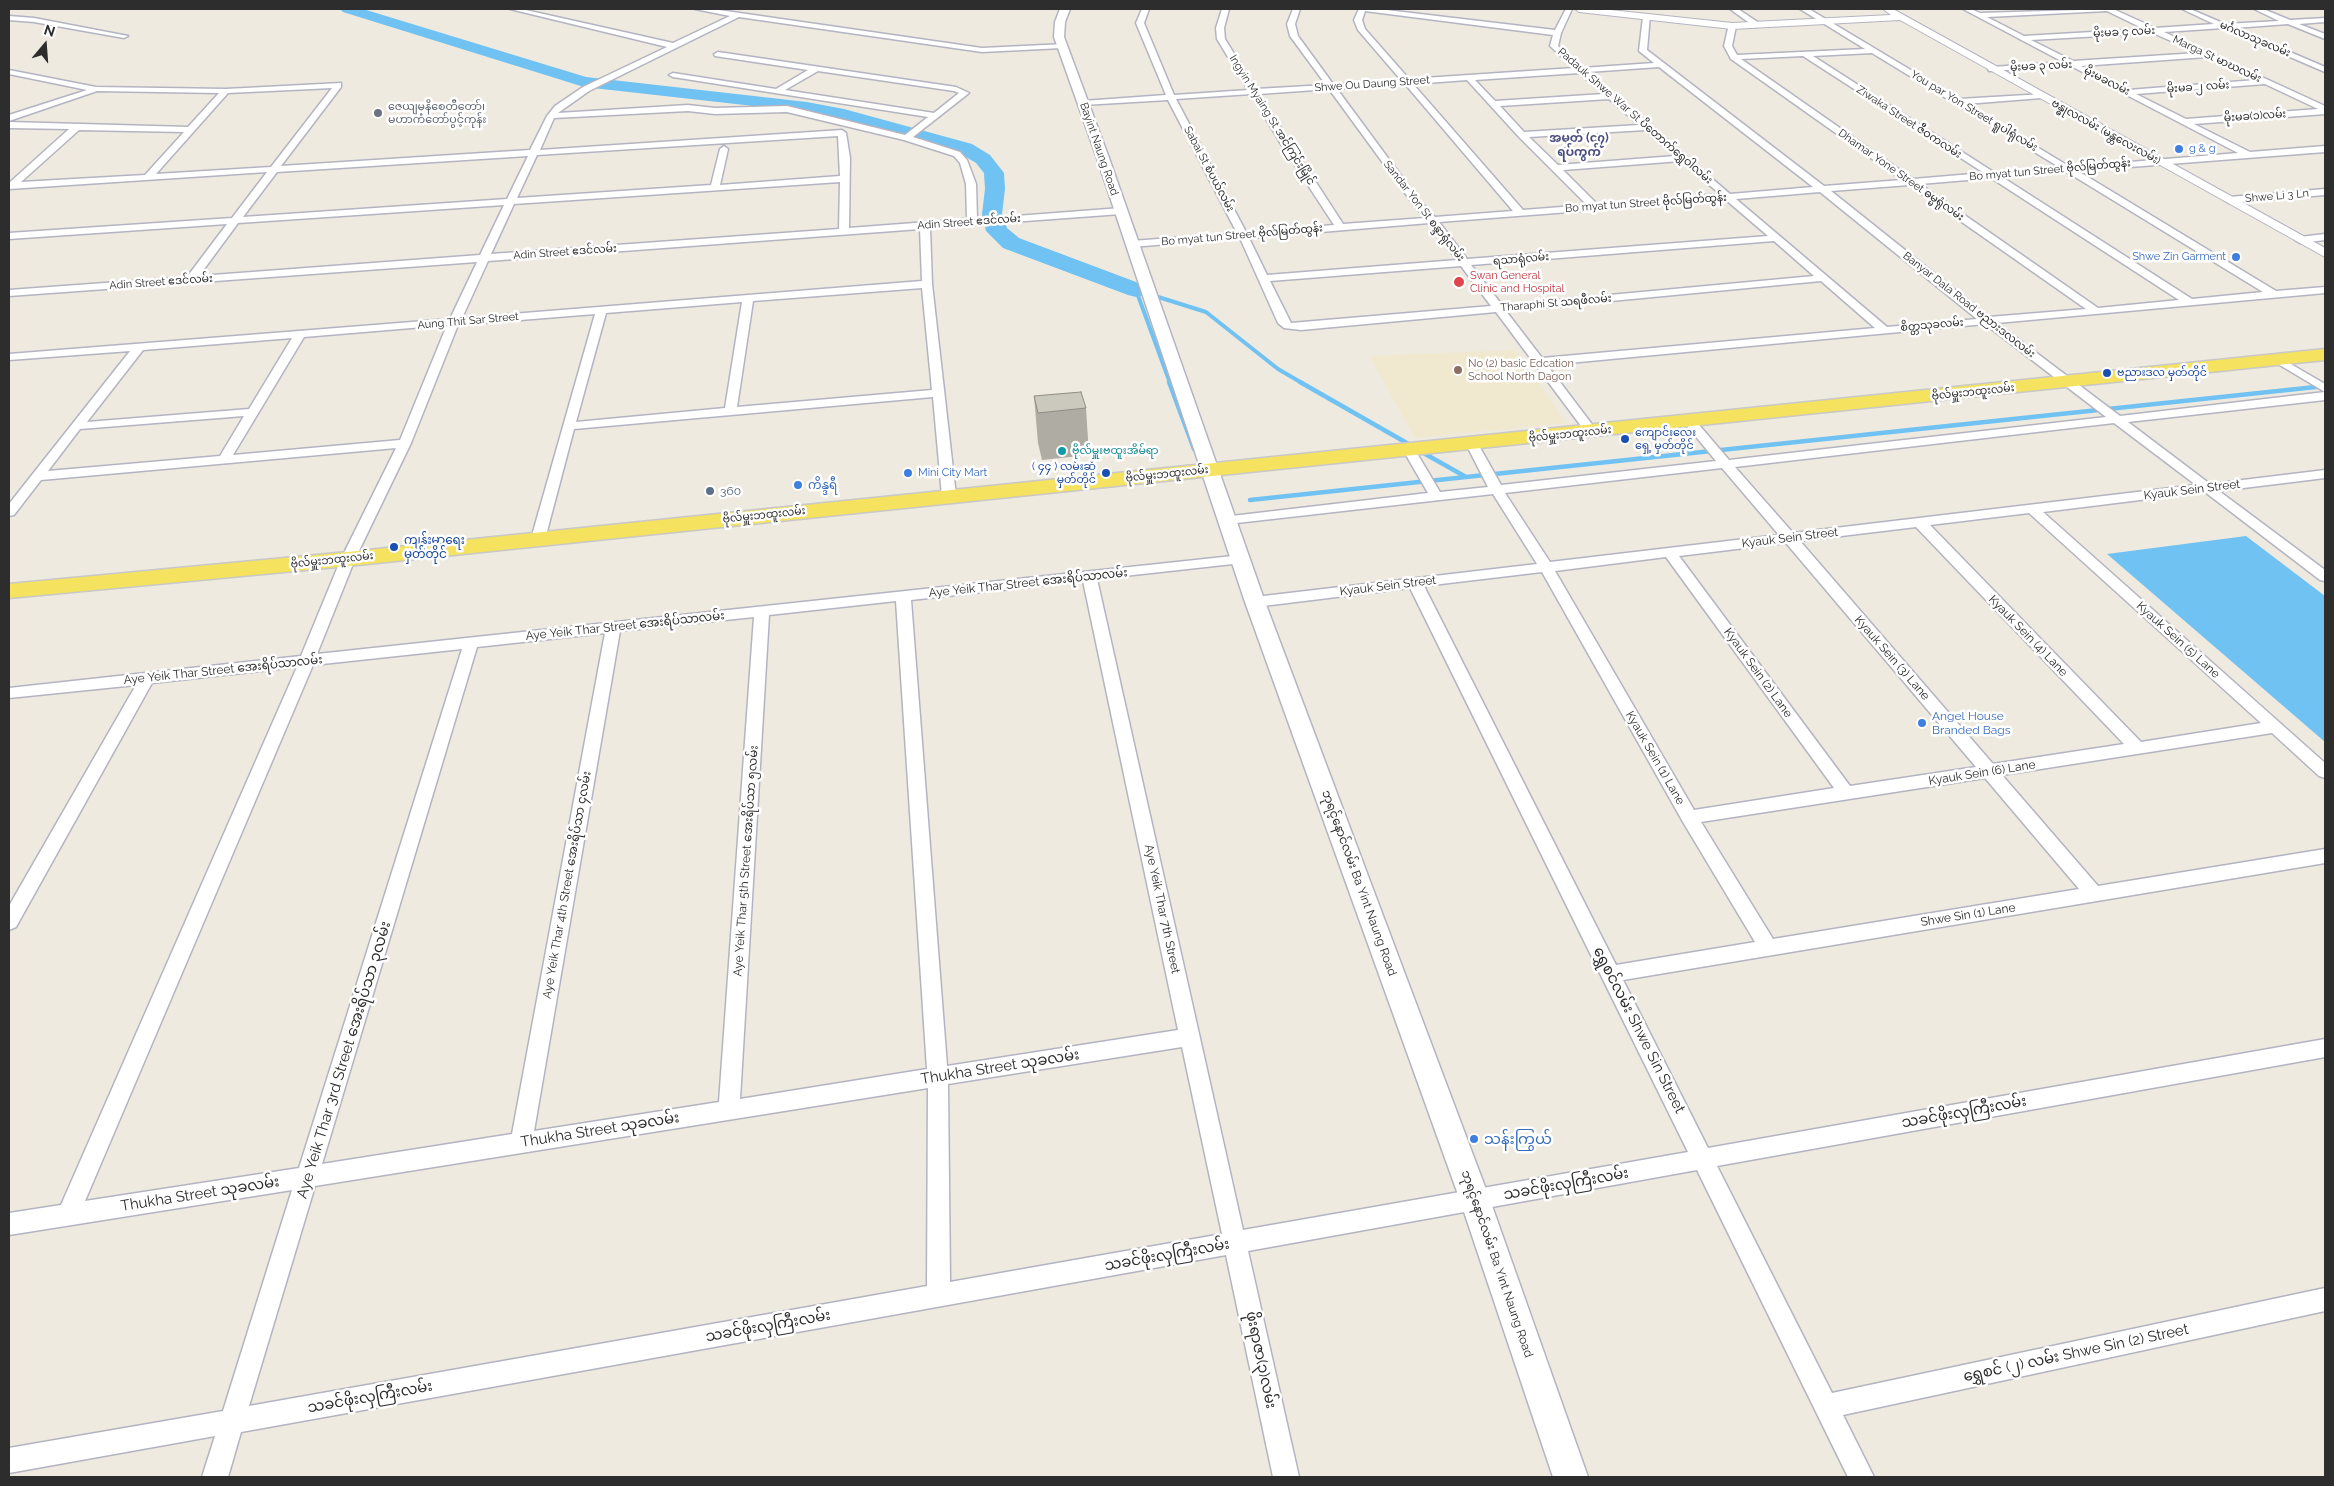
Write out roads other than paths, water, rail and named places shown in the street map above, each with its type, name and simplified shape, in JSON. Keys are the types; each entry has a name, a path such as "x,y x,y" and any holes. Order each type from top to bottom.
{"main road":[{"name":"Bayint Naung Road","path":"1065,9 1060,22 1058,37 1083,103 1149,294"},
{"name":"ဘုရင့်နောင်လမ်း Ba Yint Naung Road","path":"1149,294 1211,469 1255,602 1475,1200 1571,1477"},
{"name":"ဗိုလ်မှူးဘထူးလမ်း","path":"9,591 348,559 1211,469 1476,451 1591,431 2325,354"}],"street":[{"path":"513,9 674,46"},
{"path":"530,14 542,9"},
{"path":"699,9 982,50 1062,46"},
{"name":"Sabai St စံပယ်လမ်း","path":"1145,9 1140,24 1171,97 1243,235 1284,323 1288,326"},
{"name":"Ingyin Myaing St အင်ကြင်းမြိုင်","path":"1225,9 1220,28 1221,39 1340,227"},
{"name":"Sandar Yon St စန္ဒာရုံလမ်း","path":"1296,9 1291,24 1294,36 1416,202 1465,263 1591,431"},
{"path":"1520,213 1404,81 1362,30 1358,20 1363,9 1557,33"},
{"name":"Padauk Shwe War St ပိတောက်ရွှေဝါလမ်း","path":"1569,9 1557,33 1554,46 1884,330"},
{"path":"1579,9 1732,26 1901,17"},
{"path":"1734,9 1758,25"},
{"name":"You par Yon Street ရူပါရုံလမ်း","path":"1804,9 2275,294"},
{"name":"ဗန္ဓုလလမ်း (မန္တလေးလမ်း)","path":"1887,9 2325,253"},
{"name":"မိုးမခလမ်း","path":"1966,9 2248,155"},
{"path":"1979,16 2107,9"},
{"name":"Marga St မာဃလမ်း","path":"2107,9 2325,110"},
{"name":"မင်္ဂလာသုခလမ်း","path":"2185,9 2325,70"},
{"path":"2257,9 2325,37"},
{"path":"68,1215 307,661 348,559 405,443 454,322 551,116 558,108 586,89 608,80 737,14"},
{"name":"Banyar Dala Road ဗညားဒလလမ်း","path":"1647,17 1643,51 1822,189 1986,321 2325,577"},
{"path":"9,18 34,20 124,36"},
{"name":"မိုးမခ ၄ လမ်း","path":"2024,38 2325,20"},
{"path":"1732,26 1728,46 1734,57 1874,51"},
{"path":"718,54 956,89 965,93 912,133"},
{"name":"Ziwaka Street ဇီဝကလမ်း","path":"1805,54 2189,302"},
{"name":"မိုးမခ ၃ လမ်း","path":"1992,69 2209,55"},
{"name":"Dhamar Yone Street ဓမ္မရုံလမ်း","path":"1734,57 2096,311"},
{"name":"Shwe Ou Daung Street","path":"1083,103 1660,65"},
{"path":"778,91 817,68"},
{"path":"9,72 96,89 226,91 338,85 190,280"},
{"path":"673,75 935,116"},
{"path":"1469,78 1522,136 1595,207"},
{"name":"မိုးမခ ၂ လမ်း","path":"2128,92 2267,82"},
{"path":"9,118 96,89"},
{"path":"148,177 226,91"},
{"path":"1494,104 1611,96"},
{"path":"1958,102 2042,96"},
{"path":"551,116 688,108 715,111 787,109 912,133 957,154 964,162 971,184 972,221"},
{"name":"မိုးမခ(၁)လမ်း","path":"2185,122 2325,110"},
{"path":"9,125 190,130"},
{"path":"11,186 77,127"},
{"path":"1522,136 1648,127"},
{"path":"11,186 842,133 845,158 844,232"},
{"path":"715,188 724,149"},
{"name":"Bo myat tun Street ဗိုလ်မြတ်ထွန်း","path":"1132,244 2325,149"},
{"path":"1555,168 1684,158"},
{"path":"9,236 844,179"},
{"name":"Shwe Li 3 Ln","path":"2230,200 2325,192"},
{"name":"Adin Street ဧဒင်လမ်း","path":"9,293 1121,211"},
{"path":"925,226 927,284 949,496"},
{"path":"2300,240 2325,237"},
{"name":"ရသာရုံလမ်း","path":"1264,278 1777,238"},
{"name":"Tharaphi St သရဖီလမ်း","path":"1288,326 1499,309 1823,278"},
{"name":"Aung Thit Sar Street","path":"9,357 927,284"},
{"name":"စိတ္တသုခလမ်း","path":"1539,362 2325,290"},
{"path":"730,412 748,298"},
{"path":"538,539 601,310"},
{"path":"224,459 300,334"},
{"path":"9,512 140,347"},
{"path":"2277,360 2325,389"},
{"path":"569,426 938,393"},
{"path":"1228,520 1494,484 1724,462 2325,396"},
{"path":"77,426 252,412"},
{"name":"Kyauk Sein (3) Lane","path":"1690,422 2094,894"},
{"path":"38,476 405,443"},
{"path":"1476,451 1494,484 1546,567"},
{"path":"1412,456 1433,492"},
{"name":"Kyauk Sein Street","path":"1255,602 2325,474"},
{"name":"Kyauk Sein (5) Lane","path":"2032,509 2325,772"},
{"name":"Kyauk Sein (4) Lane","path":"1919,522 2138,749"},
{"name":"Kyauk Sein (2) Lane","path":"1669,552 1847,794"},
{"name":"Aye Yeik Thar Street အေးရိပ်သာလမ်း","path":"9,693 1242,560"},
{"name":"Kyauk Sein (1) Lane","path":"1546,567 1689,817 1768,948"},
{"name":"Aye Yeik Thar 7th Street","path":"1089,576 1235,1243"},
{"name":"ရွှေစင်လမ်း Shwe Sin Street","path":"1415,583 1861,1477"},
{"path":"903,596 938,1077 939,1295"},
{"name":"Aye Yeik Thar 5th Street အေးရိပ်သာ ၅လမ်း","path":"729,1110 762,612"},
{"name":"Aye Yeik Thar 4th Street အေးရိပ်သာ ၄လမ်း","path":"521,1143 613,628"},
{"name":"Aye Yeik Thar 3rd Street အေးရိပ်သာ ၃လမ်း","path":"215,1477 472,643"},
{"path":"9,922 148,678"},
{"name":"Kyauk Sein (6) Lane","path":"1689,817 2275,727"},
{"name":"Shwe Sin (1) Lane","path":"1611,974 2325,856"},
{"name":"Thukha Street သုခလမ်း","path":"9,1224 1190,1037"},
{"name":"သခင်ဖိုးလှကြီးလမ်း","path":"9,1461 2325,1048"},
{"name":"ဖိုးရာဇာ(၃)လမ်း","path":"1235,1243 1286,1477"},
{"name":"ရွှေစင် (၂) လမ်း Shwe Sin (2) Street","path":"1826,1407 2325,1300"}],"water":[{"path":"2246,536 2325,596 2325,742 2107,554"}],"waterway":[{"path":"348,9 584,82 807,107 838,113 965,148 983,159 994,173 995,189 992,214 997,231 1011,243 1136,290"},
{"path":"1170,383 1136,290 1206,312 1278,369 1302,383"},
{"path":"1169,382 1194,449"},
{"path":"1300,382 1412,446"},
{"path":"1466,477 2325,386"},
{"path":"1420,451 1466,477"},
{"path":"1250,500 1466,477"}],"place":[{"name":"ဇေယျမုနိစေတီတော်၊ မဟာကံတော်ပွင့်ကုန်း","path":"378,113"},
{"name":"g & g","path":"2179,149"},
{"name":"Shwe Zin Garment","path":"2236,257"},
{"name":"Swan General Clinic and Hospital","path":"1459,282"},
{"name":"No (2) basic Edcation School North Dagon","path":"1458,370"},
{"name":"ဗညားဒလ မှတ်တိုင်","path":"2107,373"},
{"name":"ကျောင်းလေး ရှေ့ မှတ်တိုင်","path":"1625,439"},
{"name":"ဗိုလ်မှူးဗထူးအိမ်ရာ","path":"1062,451"},
{"name":"Mini City Mart","path":"908,473"},
{"name":"( ၄၄ ) လမ်းဆုံ မှတ်တိုင်","path":"1106,473"},
{"name":"ကိန္ဒရီ","path":"798,485"},
{"name":"360","path":"710,491"},
{"name":"ကျန်းမာရေး မှတ်တိုင်","path":"394,547"},
{"name":"Angel House Branded Bags","path":"1922,723"},
{"name":"သန်းကြွယ်","path":"1474,1139"}],"district":[{"name":"အမှတ် (၄၇) ရပ်ကွက်","path":"1579,145"}]}
